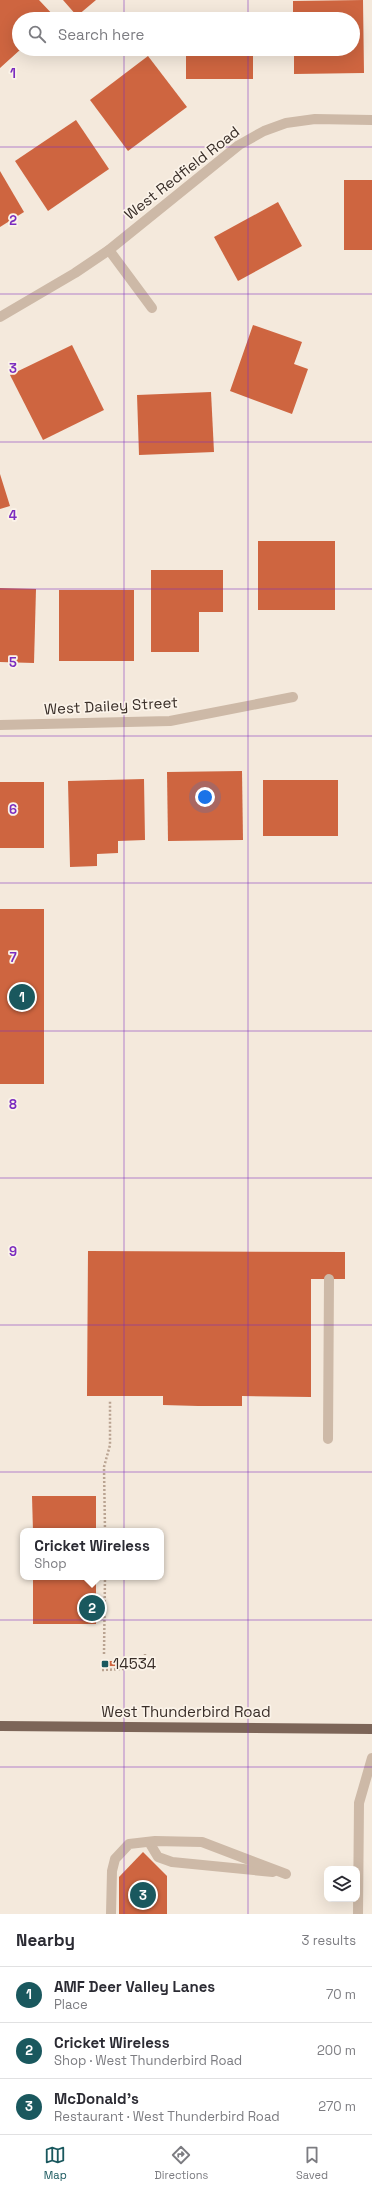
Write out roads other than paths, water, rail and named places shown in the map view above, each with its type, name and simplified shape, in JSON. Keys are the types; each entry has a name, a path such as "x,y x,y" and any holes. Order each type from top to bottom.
{"main road":[{"name":"West Thunderbird Road","path":"0,1726 372,1729"}],"street":[{"name":"West Redfield Road","path":"0,317 75,273 109,250 239,145 264,131 286,123 314,119 372,120"},
{"path":"109,250 152,308"},
{"name":"West Dailey Street","path":"0,725 170,721 293,696"},
{"path":"328,1439 329,1279"},
{"path":"358,1914 358,1804 372,1758"},
{"path":"111,1914 111,1882 115,1859 129,1844 149,1842 202,1842 286,1874 172,1862 158,1856 149,1842"}],"place":[{"name":"AMF Deer Valley Lanes","path":"22,997"},
{"name":"Cricket Wireless","path":"92,1608"},
{"name":"14534","path":"105,1664"},
{"name":"McDonald's","path":"143,1895"}]}
